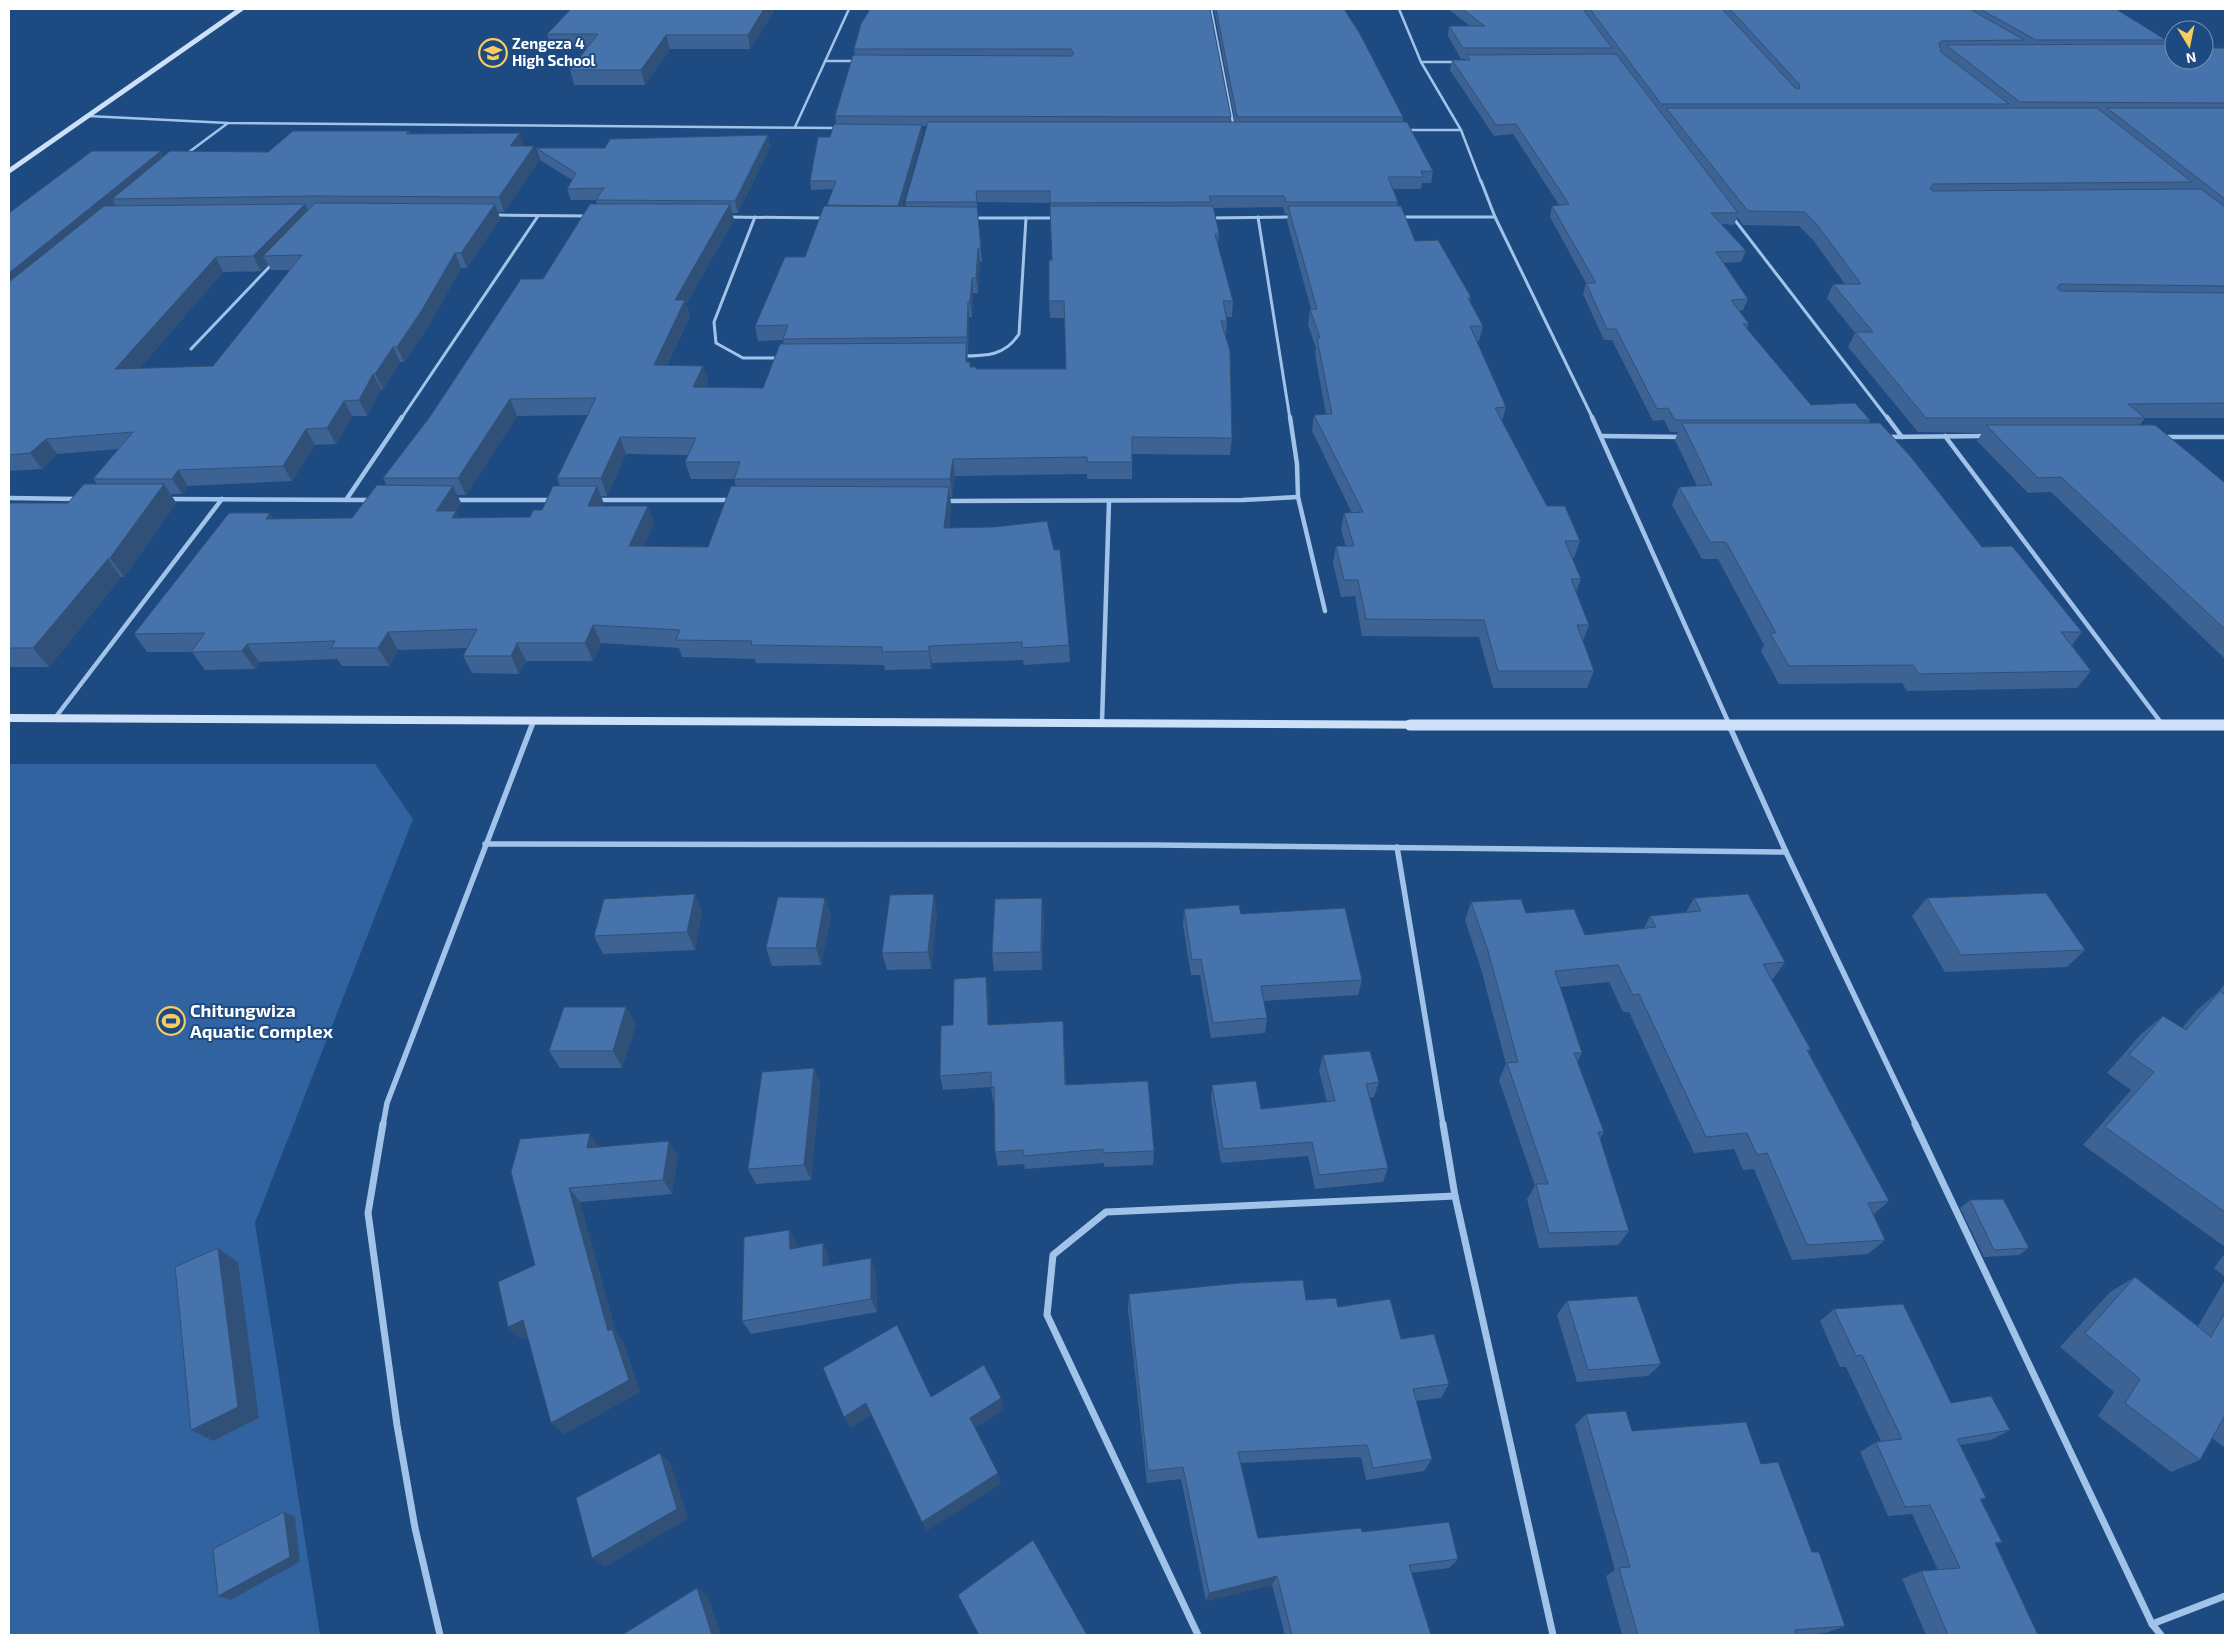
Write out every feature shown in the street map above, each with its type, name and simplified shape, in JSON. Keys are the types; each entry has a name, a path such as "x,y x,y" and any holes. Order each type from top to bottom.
{"street":[{"path":"9,172 241,9"},
{"path":"795,127 849,9"},
{"path":"1211,9 1234,131"},
{"path":"1399,9 1421,62 1461,130 1495,217 1601,436 1786,852 2152,1624 2161,1635"},
{"path":"825,61 864,61"},
{"path":"1421,62 1460,62"},
{"path":"88,116 228,123 842,128"},
{"path":"179,160 228,123"},
{"path":"1402,130 1461,130"},
{"path":"1728,211 1902,437"},
{"path":"489,215 598,216"},
{"path":"346,500 538,216"},
{"path":"726,217 834,218"},
{"path":"755,217 714,322 716,343 744,358 783,358"},
{"path":"1258,217 1298,464 1298,497 1326,611"},
{"path":"1200,218 1297,217"},
{"path":"1396,217 1495,217"},
{"path":"969,218 1064,218"},
{"path":"953,356 993,356 1013,345 1019,334 1026,218"},
{"path":"191,349 279,257"},
{"path":"1601,436 1688,436"},
{"path":"1945,436 2162,725"},
{"path":"1882,437 1995,436"},
{"path":"2155,437 2225,437"},
{"path":"940,501 1109,501 1298,497"},
{"path":"9,498 86,499"},
{"path":"164,499 376,500"},
{"path":"55,718 222,499"},
{"path":"445,500 564,500"},
{"path":"594,500 732,500"},
{"path":"1102,722 1109,501"},
{"path":"9,718 1731,726 2225,725"},
{"path":"440,1635 416,1528 397,1425 368,1213 387,1103 534,719"},
{"path":"485,844 1397,847 1786,852"},
{"path":"1397,847 1455,1196 1553,1635"},
{"path":"1198,1635 1047,1315 1053,1255 1106,1212 1455,1196"},
{"path":"2152,1624 2225,1596"}],"shaded area":[{"name":"Chitungwiza Aquatic Complex","path":"9,764 375,764 413,819 255,1223 320,1635 9,1635"}],"building":[{"path":"571,9 764,9 748,35 666,35 641,70 570,70 598,34 547,34"},
{"path":"870,9 1210,9 1231,117 835,116 853,55 1071,56 1074,54 1071,49 854,49 861,24"},
{"path":"1216,9 1344,9 1360,34 1403,117 1237,117"},
{"path":"1462,9 1583,9 1612,48 1463,48 1449,26 1485,26"},
{"path":"1590,9 1722,9 1795,88 1799,89 1800,85 1730,9 1970,9 2024,40 1942,41 1939,43 1941,52 2009,104 1661,104"},
{"path":"1980,9 2116,9 2164,39 2164,40 2036,40"},
{"path":"2164,44 2164,70 2214,70 2214,48 2225,48 2225,103 2020,102 1946,45"},
{"path":"1616,54 1738,213 1711,213 1746,251 1716,252 1748,299 1731,300 1749,324 1743,324 1811,405 1855,403 1870,420 1675,420 1668,408 1657,409 1616,329 1607,329 1586,283 1596,283 1552,206 1569,204 1516,124 1496,125 1452,60 1470,60 1467,55"},
{"path":"1666,108 2097,108 2192,182 1933,184 1930,189 1933,191 2201,189 2225,207 2225,286 2060,284 2057,288 2060,291 2225,293 2225,403 2128,404 2145,418 1926,418 1855,332 1873,332 1833,284 1861,284 1818,226 1805,212 1748,211"},
{"path":"2107,108 2225,108 2225,199"},
{"path":"928,122 1407,122 1433,171 1421,171 1423,177 1388,177 1398,202 1286,202 1284,196 1209,196 1211,202 1050,203 1050,191 976,191 977,202 905,202"},
{"path":"834,124 922,125 898,206 827,205 836,181 810,181 818,137 830,137"},
{"path":"293,131 409,131 406,134 520,133 510,146 534,146 499,197 313,196 112,199 170,151 268,152"},
{"path":"768,135 735,201 596,200 604,188 567,189 576,173 536,148 605,148 610,139"},
{"path":"92,151 161,151 9,273 9,213"},
{"path":"315,203 495,204 461,253 455,253 422,310 397,347 393,347 375,374 373,374 359,400 344,401 327,428 306,429 283,466 178,470 172,479 93,479 133,432 46,439 30,453 9,455 9,282 104,206 305,204 253,256 216,257 115,369 213,366 302,255 263,256"},
{"path":"590,204 730,204 675,300 685,300 654,365 703,366 693,387 763,388 780,344 966,343 966,362 970,362 970,367 976,367 976,369 1066,369 1064,301 1049,301 1049,260 1052,260 1050,206 1213,206 1219,233 1215,234 1233,301 1223,301 1227,321 1221,321 1230,351 1232,438 1132,437 1132,462 1087,462 1087,457 953,459 950,479 734,479 740,462 685,462 696,438 620,437 601,478 557,478 596,398 510,399 458,478 383,478 429,418 521,279 543,279"},
{"path":"824,206 977,207 981,248 978,248 976,278 972,278 970,302 968,302 967,337 783,339 788,325 755,326 785,257 805,257"},
{"path":"1288,206 1401,206 1415,241 1438,240 1471,297 1468,298 1483,326 1470,326 1506,407 1495,408 1547,506 1565,506 1580,541 1565,541 1581,579 1571,579 1589,625 1577,625 1594,671 1498,671 1484,620 1366,619 1358,580 1344,580 1336,546 1354,546 1344,513 1363,512 1314,415 1332,414 1317,338 1320,338 1310,309 1317,309"},
{"path":"1682,423 1880,423 1911,457 1982,547 2012,546 2082,632 2061,632 2091,671 1919,674 1913,665 1789,666 1770,633 1776,633 1726,542 1710,542 1679,487 1712,485"},
{"path":"1986,425 2155,425 2224,482 2225,629 2061,477 2038,478"},
{"path":"84,484 164,484 110,558 33,648 9,648 9,503 68,503"},
{"path":"377,485 453,486 436,511 456,511 452,518 530,517 533,510 542,510 553,486 597,486 588,506 648,506 629,546 708,547 731,486 949,487 944,528 994,527 1047,521 1054,550 1060,550 1069,645 1022,648 1022,642 929,646 929,651 882,652 882,647 751,645 752,641 676,640 680,630 593,625 585,643 517,643 511,656 463,656 477,629 388,632 378,648 331,648 335,641 247,644 242,651 191,652 205,633 134,634 229,513 270,513 266,519 352,518"},
{"path":"2046,893 2085,950 1961,955 1927,898"},
{"path":"695,894 687,932 594,936 604,899"},
{"path":"934,894 928,952 882,953 890,895"},
{"path":"1748,894 1785,962 1763,964 1811,1050 1807,1050 1889,1201 1868,1203 1885,1240 1807,1245 1767,1153 1757,1155 1747,1133 1706,1137 1639,994 1633,995 1618,965 1555,971 1582,1053 1574,1053 1604,1132 1598,1132 1629,1231 1549,1233 1536,1184 1548,1184 1507,1063 1518,1062 1488,951 1471,902 1521,899 1526,913 1574,909 1585,935 1656,927 1650,916 1701,911 1694,898"},
{"path":"778,897 825,898 816,948 766,948"},
{"path":"1042,898 1041,952 992,953 995,899"},
{"path":"1239,905 1241,914 1345,908 1362,980 1261,986 1267,1018 1213,1023 1201,959 1192,960 1184,909"},
{"path":"986,977 988,1025 1063,1021 1065,1085 1148,1081 1154,1151 1103,1153 1103,1149 1023,1156 1023,1150 995,1152 994,1087 991,1087 991,1072 940,1076 941,1026 953,1025 954,979"},
{"path":"2220,991 2224,994 2225,992 2225,1212 2105,1127 2154,1072 2129,1055 2163,1016 2186,1030"},
{"path":"564,1007 626,1007 613,1051 549,1051"},
{"path":"1370,1051 1379,1082 1366,1084 1388,1168 1319,1175 1312,1142 1223,1149 1212,1085 1256,1081 1261,1109 1335,1101 1323,1055"},
{"path":"814,1068 804,1165 748,1169 762,1072"},
{"path":"590,1133 587,1148 669,1141 663,1180 569,1188 608,1331 612,1329 629,1380 551,1423 523,1320 508,1327 498,1282 535,1265 511,1172 520,1139"},
{"path":"2003,1199 2029,1248 1994,1250 1970,1200"},
{"path":"789,1230 790,1249 823,1243 823,1266 871,1258 871,1299 742,1321 744,1237"},
{"path":"218,1248 238,1407 191,1430 175,1267"},
{"path":"2135,1277 2211,1337 2225,1312 2225,1415 2200,1460 2125,1403 2140,1379 2085,1333"},
{"path":"1303,1280 1306,1300 1336,1298 1338,1307 1390,1299 1401,1339 1434,1334 1449,1384 1413,1389 1432,1459 1373,1468 1367,1445 1238,1452 1258,1538 1361,1528 1362,1532 1449,1522 1458,1559 1409,1565 1431,1635 1292,1635 1277,1576 1209,1593 1183,1467 1148,1471 1129,1294 1239,1283"},
{"path":"1637,1296 1661,1364 1588,1370 1567,1301"},
{"path":"1903,1304 1951,1403 1991,1396 2010,1430 1957,1439 1986,1498 1980,1499 2002,1542 1995,1543 2038,1635 1948,1635 1921,1571 1960,1568 1930,1505 1905,1507 1876,1442 1902,1439 1862,1355 1856,1356 1834,1309"},
{"path":"897,1325 931,1397 984,1365 1001,1398 970,1418 998,1473 922,1522 866,1403 844,1417 823,1368"},
{"path":"1626,1411 1632,1431 1746,1422 1761,1464 1778,1462 1812,1552 1819,1552 1845,1626 1795,1630 1796,1635 1638,1635 1619,1568 1630,1567 1586,1414"},
{"path":"660,1453 677,1509 592,1558 576,1498"},
{"path":"284,1512 290,1557 218,1596 213,1549"},
{"path":"1033,1540 1087,1635 979,1635 958,1595"},
{"path":"697,1588 712,1635 622,1635"}],"place":[{"name":"Zengeza 4 High School","path":"493,53"},
{"name":"Chitungwiza Aquatic Complex","path":"171,1021"}]}
